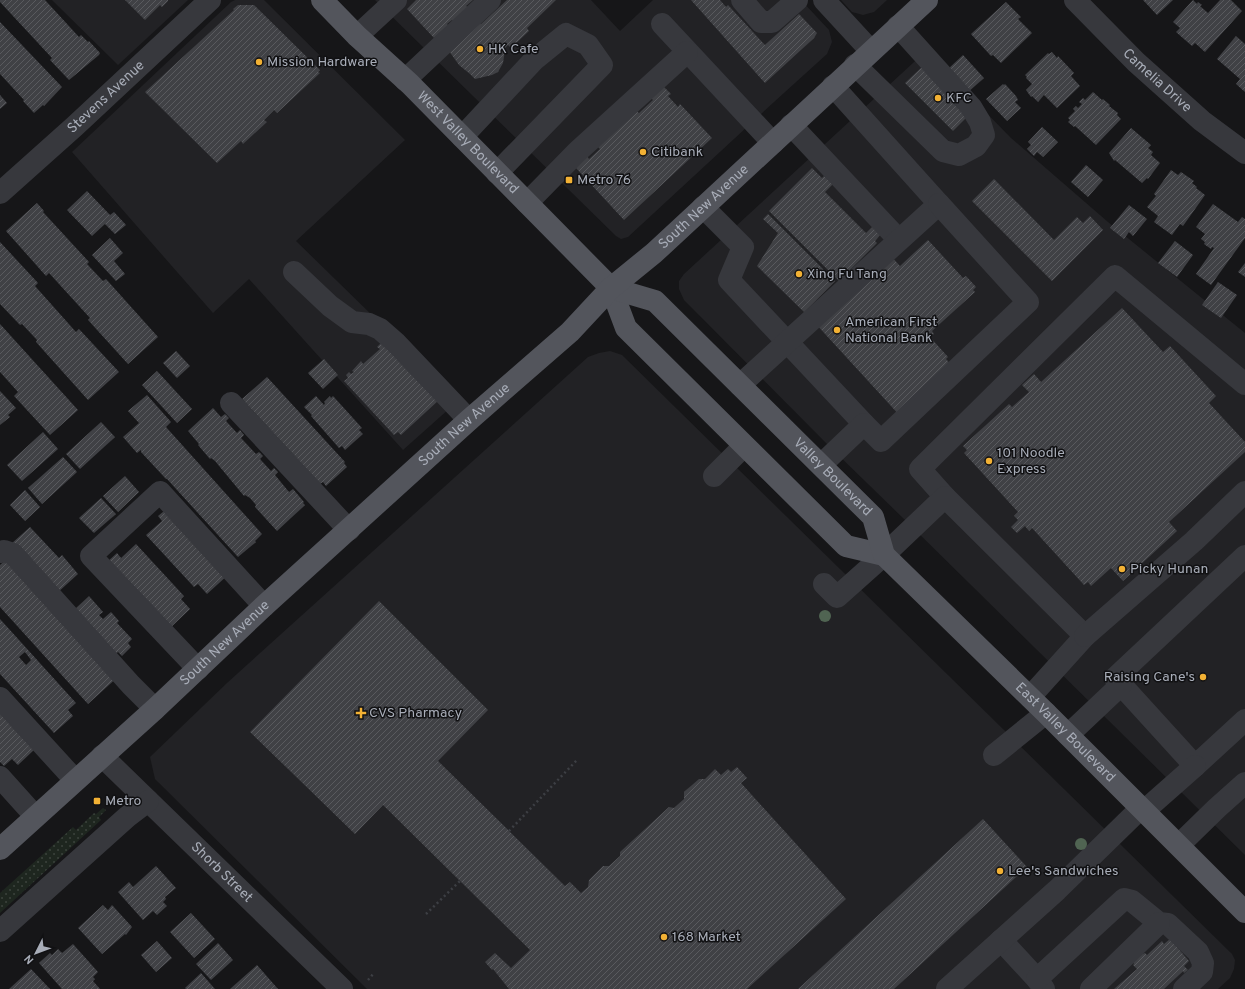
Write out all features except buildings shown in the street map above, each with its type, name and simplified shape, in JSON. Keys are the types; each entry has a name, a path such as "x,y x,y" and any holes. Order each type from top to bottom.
{"main road":[{"name":"West Valley Boulevard","path":"322,0 405,80 611,288"},
{"name":"South New Avenue","path":"0,849 155,709 264,606 469,420 570,332 611,288 654,253 927,0"},
{"name":"Valley Boulevard","path":"611,288 655,301 873,517 884,555"},
{"path":"611,288 626,328 846,546 884,555"},
{"name":"East Valley Boulevard","path":"884,555 1030,697 1245,912"}],"street":[{"name":"Stevens Avenue","path":"0,193 81,121 210,0"},
{"path":"358,36 396,0"},
{"path":"405,80 490,0"},
{"path":"742,0 761,22 772,22 798,0"},
{"path":"824,0 863,58 943,150 959,155 976,146 984,135 980,122 971,107 898,26"},
{"name":"Camelia Drive","path":"1075,0 1136,62 1202,121 1245,154"},
{"path":"662,24 773,143"},
{"path":"462,138 534,60 566,34 588,45 602,65 497,173"},
{"path":"527,203 577,152 687,52"},
{"path":"703,207 743,247 729,280 881,441 1028,302 833,86"},
{"path":"791,125 898,240"},
{"path":"740,385 939,204"},
{"path":"294,272 330,306 352,322 369,324 380,329 396,343 469,420"},
{"path":"1085,636 945,497 920,469 1115,276 1245,384"},
{"path":"231,403 349,530"},
{"path":"821,465 864,424"},
{"path":"714,476 744,446"},
{"path":"198,669 91,556 160,492 264,606"},
{"path":"1030,697 1085,636 1194,541 1245,492"},
{"path":"824,584 837,597 945,497"},
{"path":"0,552 4,551 13,554 131,685 155,709"},
{"path":"1195,766 1114,678 1245,556"},
{"path":"1068,735 1121,685"},
{"path":"0,698 75,780"},
{"path":"994,755 1046,713"},
{"path":"947,989 1057,890 1142,809 1195,766 1245,720"},
{"name":"Shorb Street","path":"102,756 342,989"},
{"path":"0,777 35,816"},
{"path":"1179,845 1245,783"},
{"path":"0,931 127,817 148,801"},
{"path":"1001,940 1042,986 1124,900 1132,901 1159,923 1168,924 1198,952 1203,963 1202,972 1184,989"},
{"path":"1091,989 1159,923"}],"path":[{"path":"509,831 577,760"},
{"path":"426,914 460,881"},
{"path":"368,980 374,973"}],"shaded area":[{"path":"52,0 188,0 118,65"},
{"path":"235,0 264,0 405,140 296,241 459,400 403,450 249,279 213,313 72,152 231,2"},
{"path":"375,0 591,0 620,31 653,0 801,0 829,30 832,42 827,54 628,237 621,239 616,236"},
{"path":"841,0 887,0 874,12 863,15 852,12"},
{"path":"926,51 1011,138 1108,222 1245,333 1245,855 830,447 684,300 679,289 679,281 684,274"},
{"path":"610,351 622,355 1232,954 1235,960 1234,969 1230,978 1218,989 367,989 155,779 150,757 227,683 588,357"},
{"path":"103,808 106,810 99,817 101,820 0,913 0,893 73,827 76,830 94,813 96,814"}],"place":[{"name":"HK Cafe","path":"480,49"},
{"name":"Mission Hardware","path":"259,62"},
{"name":"KFC","path":"938,98"},
{"name":"Citibank","path":"643,152"},
{"name":"Metro 76","path":"569,180"},
{"name":"Xing Fu Tang","path":"799,274"},
{"name":"American First National Bank","path":"837,330"},
{"name":"101 Noodle Express","path":"989,461"},
{"name":"Picky Hunan","path":"1122,569"},
{"name":"Raising Cane's","path":"1203,677"},
{"name":"CVS Pharmacy","path":"361,713"},
{"name":"Metro","path":"97,801"},
{"name":"Lee's Sandwiches","path":"1000,871"},
{"name":"168 Market","path":"664,937"}]}
